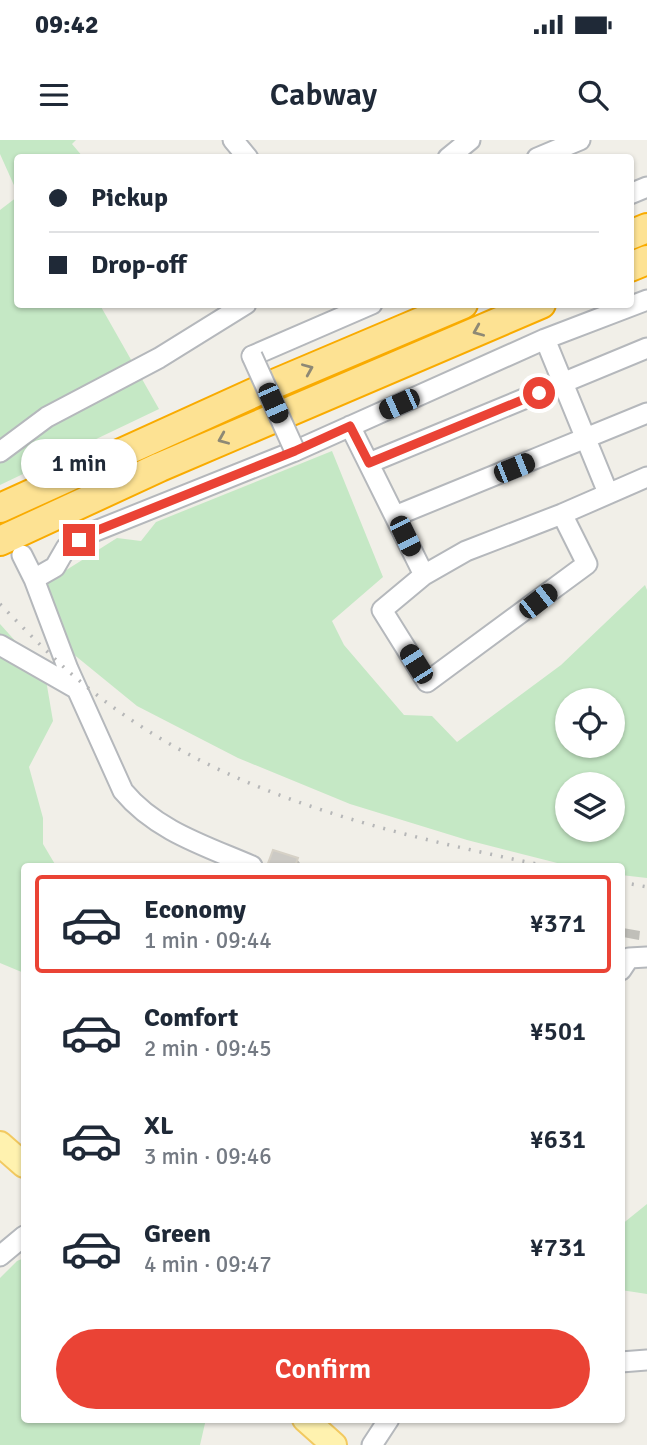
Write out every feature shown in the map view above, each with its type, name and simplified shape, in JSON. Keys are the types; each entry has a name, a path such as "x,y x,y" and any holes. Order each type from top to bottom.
{"highway":[{"path":"0,508 260,390 454,308"},
{"path":"11,548 160,467 532,308"}],"main road":[{"path":"0,1144 21,1162"},
{"path":"309,1423 334,1445"}],"street":[{"path":"233,140 245,154"},
{"path":"453,154 470,140"},
{"path":"557,149 580,140"},
{"path":"0,452 47,416 159,358 240,308"},
{"path":"295,451 252,356 363,308"},
{"path":"34,579 55,567 66,548 93,532 295,451 544,339 626,308"},
{"path":"544,339 608,493"},
{"path":"369,463 647,348"},
{"path":"395,516 647,412"},
{"path":"350,426 424,575"},
{"path":"562,514 586,564 427,682 382,610 424,575 467,551 647,477"},
{"path":"11,548 34,579 77,689 124,791 138,808 164,827 245,863"},
{"path":"0,645 77,689"},
{"path":"625,964 629,958 647,957"},
{"path":"0,1256 21,1238"},
{"path":"625,1362 647,1360"},
{"path":"372,1445 386,1423"}],"green space":[{"path":"0,140 76,140 72,144 80,154 14,154 14,185 0,154"},
{"path":"14,199 14,308 102,308 159,409 0,485 0,210"},
{"path":"332,451 383,577 332,621 344,645 404,715 432,716 457,742 561,665 645,585 647,878 625,875 625,863 557,863 467,840 350,804 238,758 137,706 72,653 41,586 117,538 141,541 156,522"},
{"path":"0,624 45,674 53,721 29,767 43,818 43,844 54,863 21,863 21,972 0,963"},
{"path":"647,1204 647,1294 625,1291 625,1222"},
{"path":"21,1259 21,1423 205,1423 200,1445 0,1445 0,1278"}],"building":[{"path":"273,850 298,858 296,863 268,863"}],"railway":[{"path":"0,604 59,663 97,695 147,730 200,760 255,785 369,824 532,863"},
{"path":"625,883 647,887"}],"route":[{"path":"79,540 350,426 369,463 539,393"}]}
